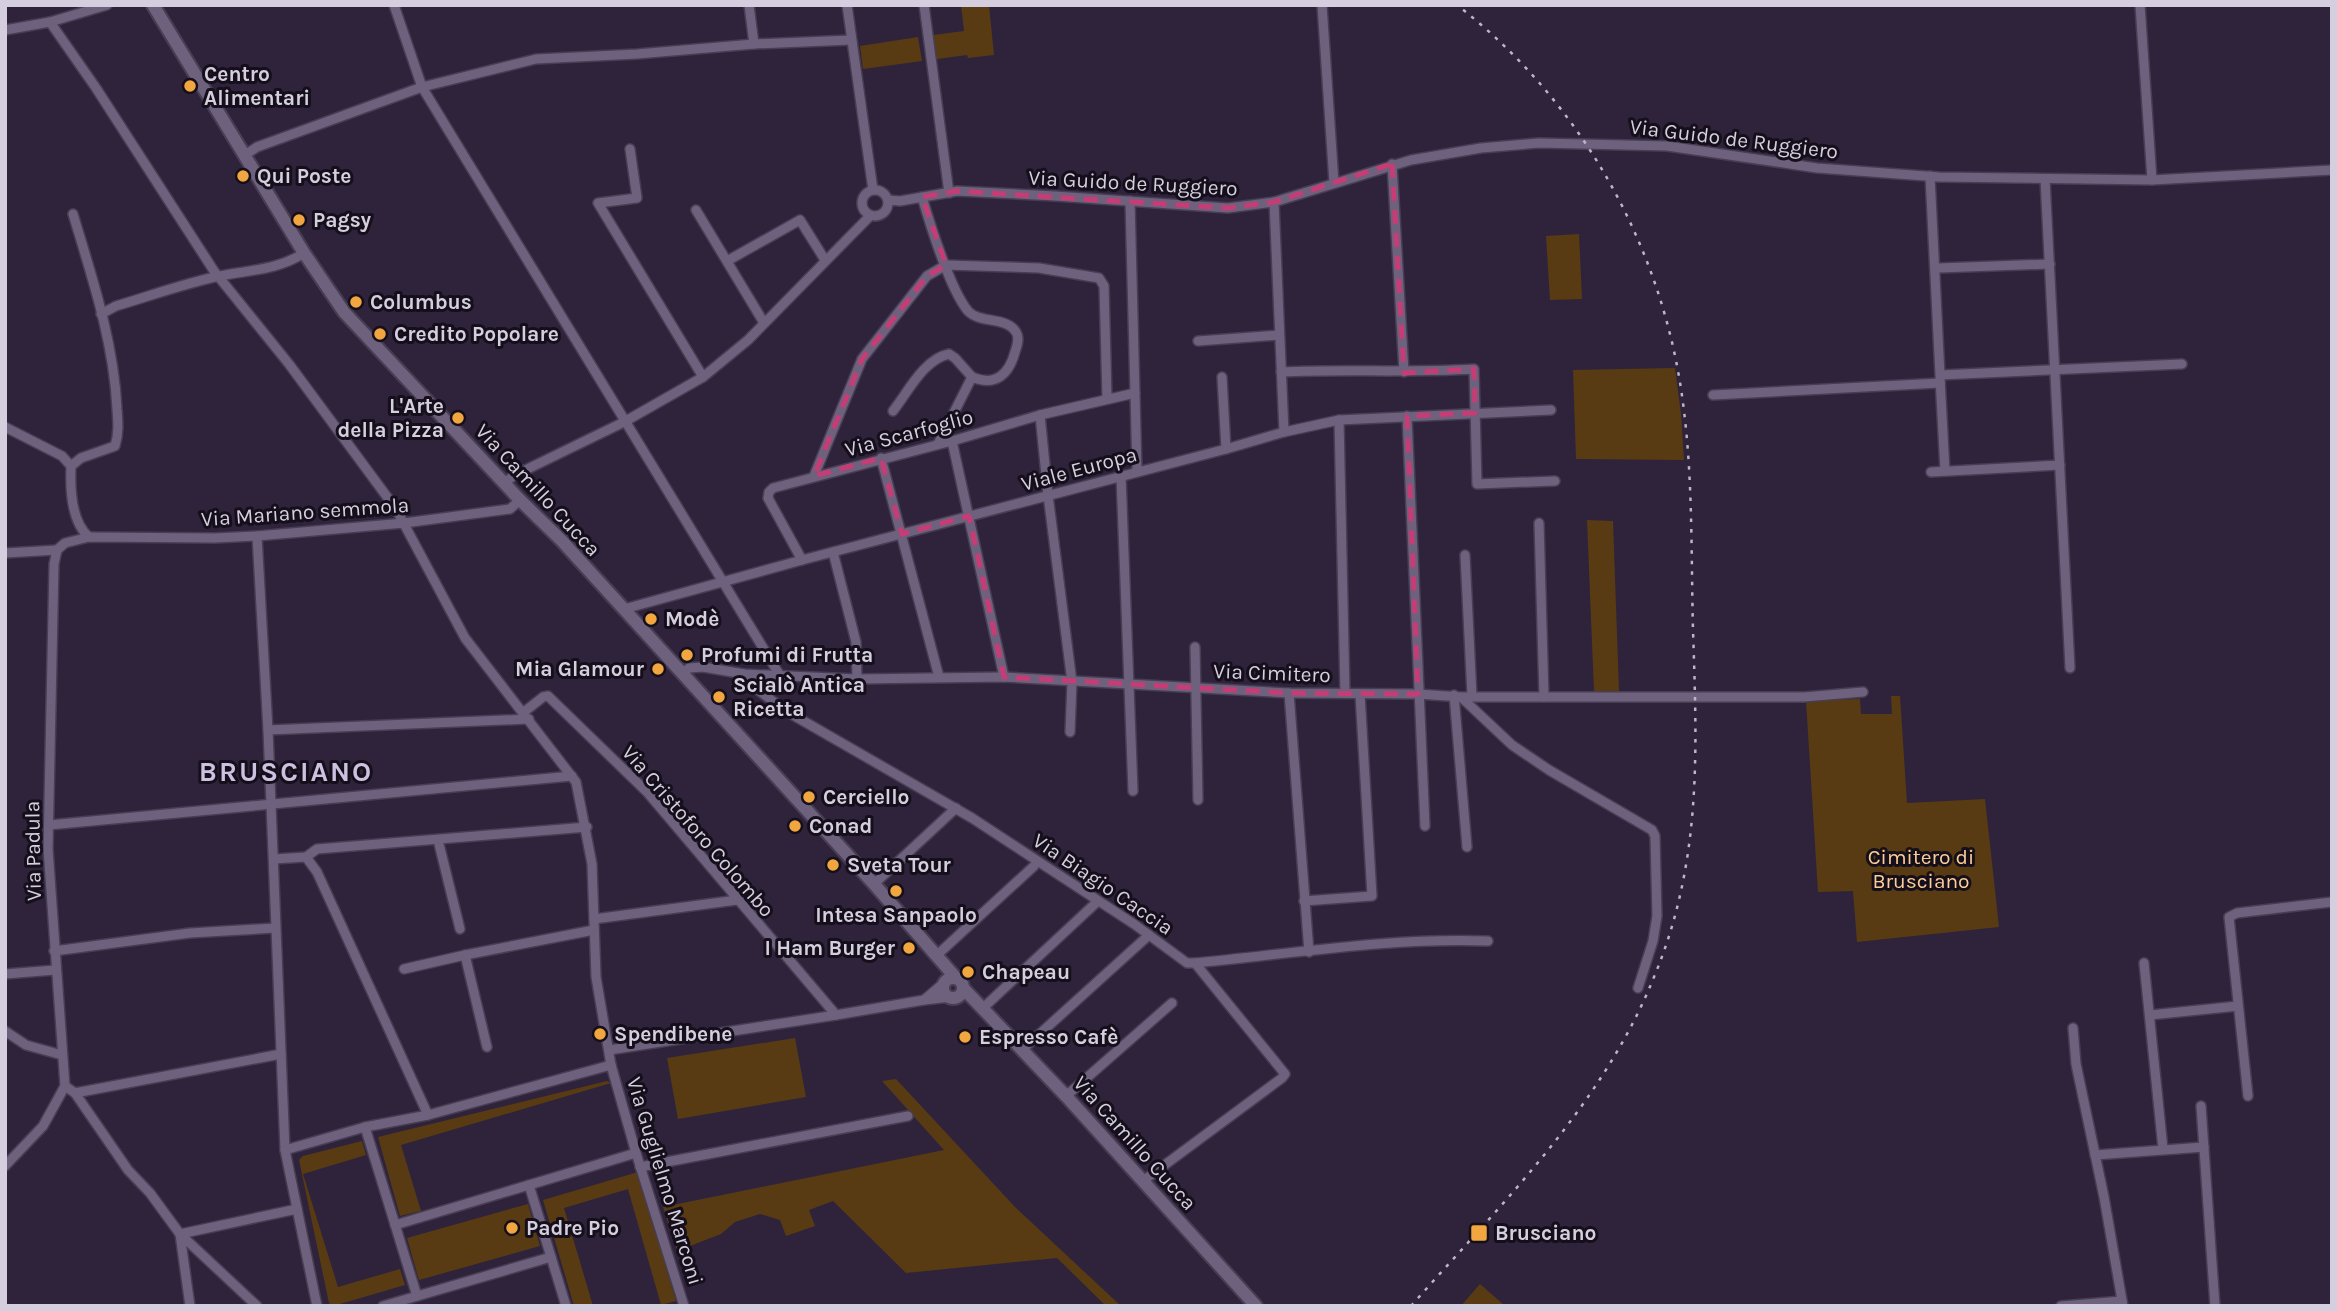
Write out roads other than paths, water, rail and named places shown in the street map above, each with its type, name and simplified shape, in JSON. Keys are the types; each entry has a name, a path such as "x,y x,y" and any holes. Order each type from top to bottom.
{"street":[{"path":"5,30 50,22 107,5"},
{"name":"Via Camillo Cucca","path":"153,5 304,253 344,312 520,500 562,541 874,884 939,960 953,987 983,1008 1023,1049 1256,1306"},
{"path":"394,5 422,87 779,674"},
{"path":"749,5 754,44"},
{"path":"847,5 873,190"},
{"path":"924,5 949,193"},
{"path":"1322,5 1334,183"},
{"path":"2140,5 2152,180"},
{"path":"50,22 218,276 289,364 390,501 465,638 572,776"},
{"path":"245,155 257,147 422,87 474,72 536,59 852,40"},
{"name":"Via Guido de Ruggiero","path":"888,200 900,201 949,193 1055,196 1228,208 1274,202 1392,164 1481,148 1580,142 1667,146 1817,168 1930,176 2152,180 2332,170"},
{"path":"630,149 637,198 598,203 703,377"},
{"path":"1392,164 1404,372"},
{"path":"1930,176 1945,471"},
{"path":"2045,179 2070,668"},
{"path":"505,483 513,476 624,422 703,377 748,340 870,216 882,215 888,208 888,200 881,191 873,190 865,194 863,211 870,216"},
{"path":"893,411 930,364 942,356 949,354 955,358 972,377 991,380 1006,374 1018,341 1016,332 1009,325 983,319 967,310 946,265 922,197"},
{"path":"1130,201 1138,471"},
{"path":"1274,202 1283,432"},
{"path":"696,210 764,323"},
{"path":"71,466 82,458 115,446 118,436 116,381 101,314 73,214"},
{"path":"727,261 800,220 825,260"},
{"path":"101,314 116,306 218,276 283,264 304,253"},
{"path":"1939,268 2050,264"},
{"path":"814,477 862,359 927,275 946,265 1038,268 1099,278 1104,286 1107,398"},
{"path":"1198,341 1279,335"},
{"path":"1713,395 2055,370 2182,364"},
{"path":"1281,372 1347,370 1376,373 1474,369 1477,484 1555,481"},
{"path":"938,444 972,377"},
{"path":"1222,377 1226,449"},
{"name":"Via Scarfoglio","path":"802,560 768,498 773,488 1040,415 1135,393"},
{"name":"Viale Europa","path":"624,609 1283,432 1339,420 1550,410"},
{"path":"1040,415 1072,682 1070,732"},
{"path":"1407,416 1425,826"},
{"path":"1339,420 1345,693"},
{"path":"5,427 62,456 71,466 70,483 75,513 81,530 89,537"},
{"path":"952,440 1004,677"},
{"path":"881,458 939,677"},
{"path":"1931,472 2060,465"},
{"path":"1121,476 1133,791"},
{"name":"Via Mariano semmola","path":"89,537 257,536 404,523 510,509 520,500"},
{"path":"1539,523 1544,698"},
{"path":"257,536 274,859 285,1150 317,1306"},
{"path":"5,553 57,550 65,543 89,537"},
{"name":"Via Padula","path":"57,550 54,564 48,849 65,1086"},
{"path":"833,552 856,642 857,680"},
{"path":"1465,555 1472,696"},
{"path":"1195,647 1198,800"},
{"name":"Via Cimitero","path":"682,674 689,668 703,667 744,674 857,680 1004,677 1289,693 1544,698 1804,697 1863,692"},
{"name":"Via Biagio Caccia","path":"744,674 758,690 802,722 956,808 1187,962 1195,964"},
{"path":"1289,693 1308,952"},
{"path":"1304,901 1372,896 1360,694"},
{"name":"Via Cristoforo Colombo","path":"526,716 543,697 548,696 648,793 836,1015"},
{"path":"1458,696 1467,847"},
{"path":"1458,696 1512,745 1549,770 1652,830 1656,836 1657,916 1653,941 1639,988"},
{"path":"268,730 526,716"},
{"path":"49,825 572,776"},
{"name":"Via Guglielmo Marconi","path":"572,776 576,782 592,864 596,977 611,1065 684,1306"},
{"path":"874,884 956,808"},
{"path":"274,859 306,857 317,849 586,827"},
{"path":"439,840 460,929"},
{"path":"306,857 317,872 428,1115"},
{"path":"939,960 1034,866"},
{"path":"594,919 737,900"},
{"path":"983,1008 1098,901"},
{"path":"2248,1096 2229,917 2237,913 2332,902"},
{"path":"54,951 190,933 275,928"},
{"path":"404,969 594,930"},
{"path":"1023,1049 1149,935"},
{"path":"1195,964 1412,941 1488,941"},
{"path":"465,955 487,1047"},
{"path":"2144,963 2163,1149"},
{"path":"1143,1181 1285,1074 1195,964"},
{"path":"5,974 55,970"},
{"path":"924,1000 953,987"},
{"path":"609,1050 924,1000 953,987"},
{"path":"1066,1096 1172,1003"},
{"path":"2150,1015 2238,1006"},
{"path":"2061,1306 2122,1303 2076,1064 2073,1028"},
{"path":"5,1031 26,1045 62,1055"},
{"path":"75,1093 281,1054"},
{"path":"285,1150 365,1127 428,1115 611,1065"},
{"path":"5,1166 44,1126 65,1086 75,1093 128,1170 150,1193 180,1234 257,1306"},
{"path":"2201,1106 2215,1306"},
{"path":"640,1167 908,1116"},
{"path":"365,1127 417,1296"},
{"path":"2095,1155 2204,1147"},
{"path":"395,1225 636,1153"},
{"path":"529,1185 566,1306"},
{"path":"180,1234 297,1209"},
{"path":"180,1234 190,1306"},
{"path":"383,1306 551,1257"}],"railway":[{"path":"1411,1306 1547,1151 1607,1068 1632,1024 1670,934 1681,891 1693,806 1695,763 1691,516 1686,431 1673,345 1657,288 1635,234 1609,182 1578,132 1542,86 1501,43 1457,5"}],"place":[{"name":"Centro Alimentari","path":"190,86"},
{"name":"Qui Poste","path":"243,176"},
{"name":"Pagsy","path":"299,220"},
{"name":"Columbus","path":"356,302"},
{"name":"Credito Popolare","path":"380,334"},
{"name":"L'Arte della Pizza","path":"458,418"},
{"name":"Modè","path":"651,619"},
{"name":"Profumi di Frutta","path":"687,655"},
{"name":"Mia Glamour","path":"658,669"},
{"name":"Scialò Antica Ricetta","path":"719,697"},
{"name":"Cerciello","path":"809,797"},
{"name":"Conad","path":"795,826"},
{"name":"Sveta Tour","path":"833,865"},
{"name":"Intesa Sanpaolo","path":"896,891"},
{"name":"I Ham Burger","path":"909,948"},
{"name":"Chapeau","path":"968,972"},
{"name":"Spendibene","path":"600,1034"},
{"name":"Espresso Cafè","path":"965,1037"},
{"name":"Padre Pio","path":"512,1228"},
{"name":"Brusciano","path":"1479,1233"}],"district":[{"name":"BRUSCIANO","path":"286,771"}],"park label":[{"name":"Cimitero di Brusciano","path":"1921,869"}]}
